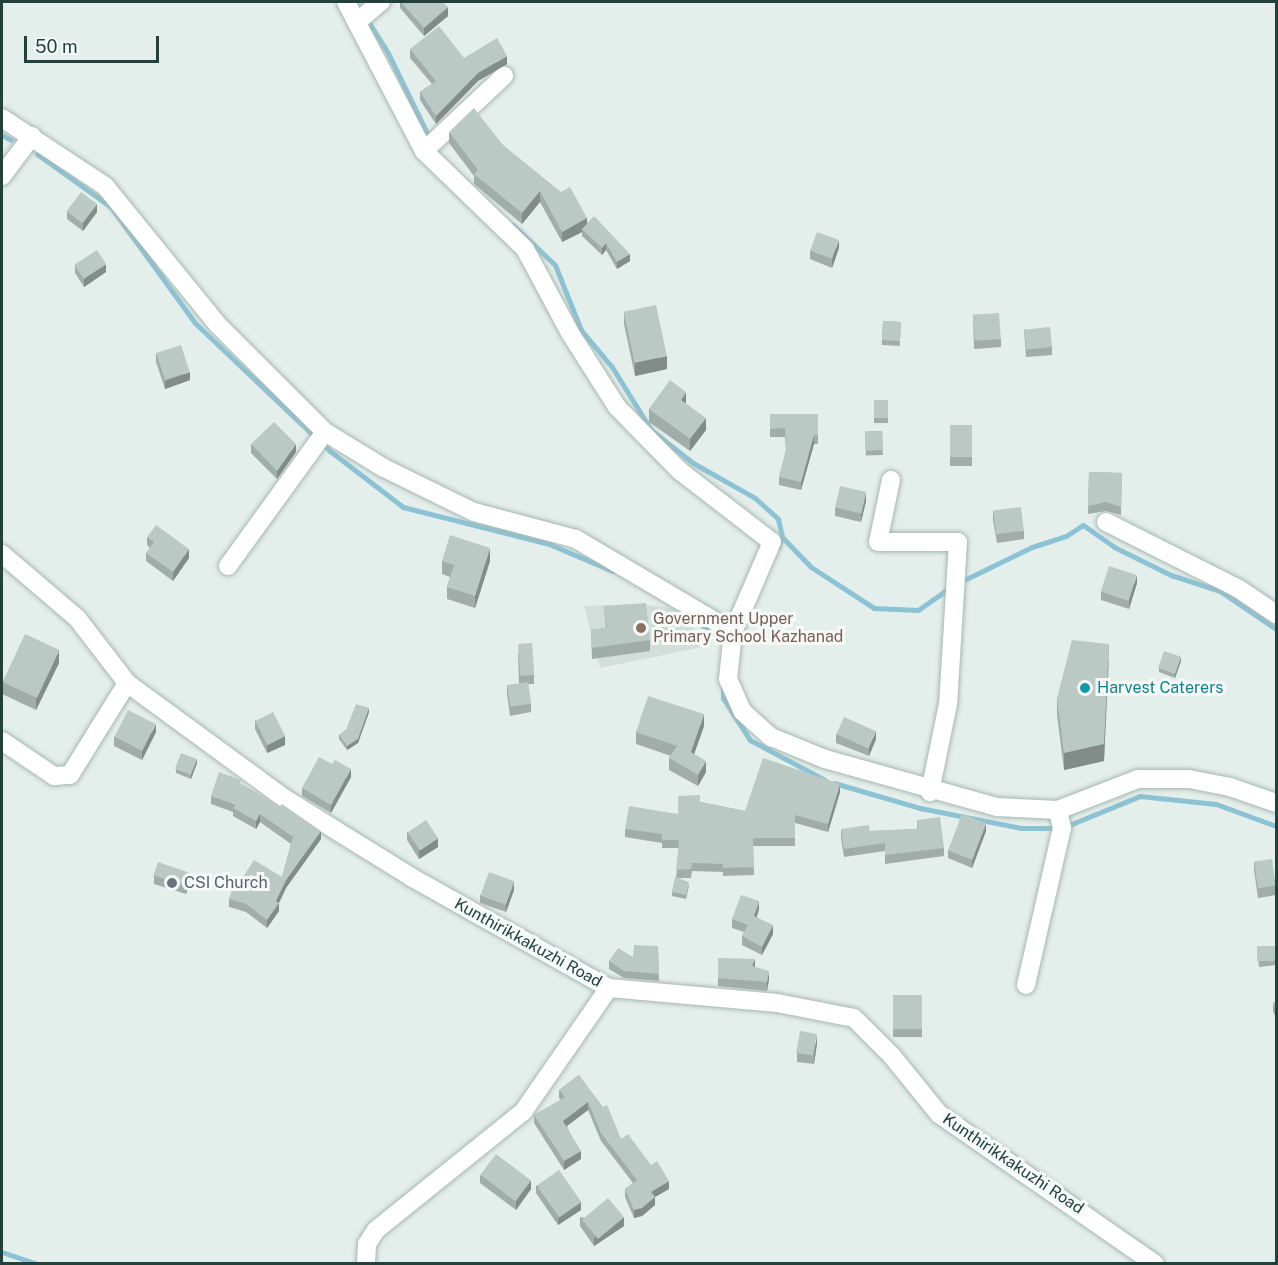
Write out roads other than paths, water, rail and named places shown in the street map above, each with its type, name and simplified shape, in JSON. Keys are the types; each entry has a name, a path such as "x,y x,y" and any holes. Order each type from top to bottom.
{"street":[{"path":"346,2 358,21 424,151 525,249 570,333 617,407 680,471 772,542 732,638 728,680 742,712 771,737 825,759 930,792 997,807 1058,810 1138,779 1189,779 1230,787 1276,803"},
{"path":"358,21 381,2"},
{"path":"424,151 504,76"},
{"path":"2,118 33,136 105,186 218,324 325,432 384,468 474,512 576,539 732,638"},
{"path":"2,177 33,136"},
{"path":"228,566 325,432"},
{"path":"891,480 878,543 958,542 948,704 930,792"},
{"path":"1106,522 1239,589 1276,614"},
{"name":"Kunthirikkakuzhi Road","path":"2,554 77,618 127,683 287,800 411,877 609,988 777,1003 854,1018 892,1056 939,1114 1155,1263"},
{"path":"2,741 54,777 70,775 127,683"},
{"path":"1026,985 1062,828 1058,810"},
{"path":"366,1263 367,1244 376,1230 523,1112 609,988"}],"waterway":[{"path":"366,18 388,53 430,139"},
{"path":"2,135 11,140"},
{"path":"37,154 111,207 195,323 330,451 403,507 549,544 613,571"},
{"path":"513,225 555,265 581,330 612,367 651,430 693,463 755,498 778,519 782,537 778,547"},
{"path":"960,582 1032,547 1066,536 1083,525 1114,547 1171,575 1220,591 1276,629"},
{"path":"782,537 811,567 874,608 918,610 950,588"},
{"path":"688,615 723,640"},
{"path":"723,683 723,698 750,740 825,780"},
{"path":"834,783 920,808 1021,828 1062,828 1140,796 1216,804 1276,826"},
{"path":"2,1252 36,1264"}],"place":[{"name":"Government Upper Primary School Kazhanad","path":"641,628"},
{"name":"Harvest Caterers","path":"1085,688"},
{"name":"CSI Church","path":"172,883"}]}
